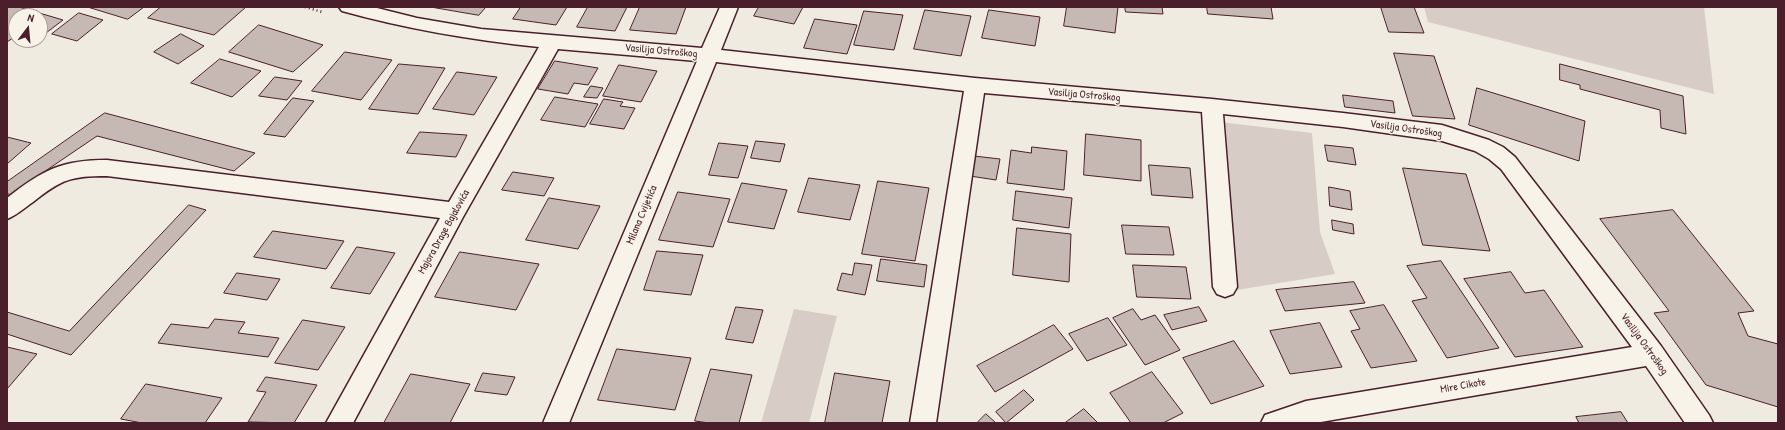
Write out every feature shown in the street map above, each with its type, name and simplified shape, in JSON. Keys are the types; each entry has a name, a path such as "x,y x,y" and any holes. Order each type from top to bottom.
{"street":[{"name":"Vasilija Ostroškog","path":"348,7 417,24 474,34 821,66 975,85 1212,106 1343,120 1442,133 1482,145 1496,153 1508,163 1652,354 1700,423"},
{"name":"Milana Cvijetića","path":"556,423 729,7"},
{"name":"Majora Drage Bajalovića","path":"339,423 455,211 552,42"},
{"path":"923,423 975,85"},
{"path":"1212,106 1225,287"},
{"path":"7,210 43,183 62,173 83,168 107,168 455,211"},
{"name":"Mire Cikote","path":"1274,423 1306,413 1652,354"}],"shaded area":[{"path":"1424,7 1704,7 1714,94 1428,22"},
{"path":"1212,121 1312,133 1320,232 1335,274 1231,291"},
{"path":"794,309 837,316 809,423 761,423"}],"building":[{"path":"7,7 22,8 8,8 7,42"},
{"path":"88,7 144,7 128,19"},
{"path":"161,7 246,7 214,35 148,18"},
{"path":"431,7 486,7 479,15"},
{"path":"521,7 567,7 556,25 513,19"},
{"path":"588,7 627,7 615,31 577,27"},
{"path":"640,7 686,7 676,34 630,30"},
{"path":"759,7 803,7 794,24 754,16"},
{"path":"1067,7 1118,7 1115,33 1064,26"},
{"path":"1125,7 1162,7 1163,14 1126,12"},
{"path":"1207,7 1271,7 1273,19 1208,14"},
{"path":"1381,7 1414,7 1424,33 1389,32"},
{"path":"925,10 971,16 961,56 914,49"},
{"path":"989,10 1040,17 1035,46 982,38"},
{"path":"864,11 903,15 894,50 854,45"},
{"path":"79,13 103,20 77,41 52,34"},
{"path":"48,16 63,20 48,31"},
{"path":"815,19 857,25 847,54 804,48"},
{"path":"259,25 323,45 293,72 229,52"},
{"path":"181,34 204,46 178,64 154,52"},
{"path":"345,52 392,60 361,100 312,91"},
{"path":"1394,53 1434,56 1455,119 1413,116"},
{"path":"220,59 261,71 232,97 191,83"},
{"path":"555,61 598,68 588,85 574,83 568,94 538,89"},
{"path":"399,64 445,68 418,114 369,109"},
{"path":"1560,64 1683,96 1686,134 1661,128 1660,110 1580,89 1580,85 1560,80"},
{"path":"619,65 657,71 641,102 603,96"},
{"path":"457,72 497,77 474,115 433,109"},
{"path":"275,77 302,81 287,100 259,96"},
{"path":"591,86 603,88 597,98 584,97"},
{"path":"1477,88 1585,121 1579,161 1469,125"},
{"path":"1343,95 1393,101 1395,113 1345,107"},
{"path":"555,97 598,104 585,127 541,120"},
{"path":"293,98 314,101 285,137 264,134"},
{"path":"604,99 623,102 620,106 635,108 624,129 590,124"},
{"path":"105,113 255,153 234,171 97,136 10,195 7,193 7,182"},
{"path":"420,132 467,135 456,157 407,153"},
{"path":"1086,134 1141,140 1141,181 1084,175"},
{"path":"7,137 31,143 7,164"},
{"path":"756,141 785,144 780,162 751,158"},
{"path":"719,143 748,146 738,178 709,175"},
{"path":"1325,145 1353,148 1356,165 1328,161"},
{"path":"1032,147 1067,151 1064,190 1007,183 1011,150 1031,153"},
{"path":"974,156 1000,159 996,180 970,176"},
{"path":"1149,165 1190,168 1193,198 1152,195"},
{"path":"1403,168 1466,174 1490,251 1423,245"},
{"path":"513,172 554,178 544,196 502,190"},
{"path":"809,178 860,185 850,220 798,212"},
{"path":"878,181 929,188 915,261 862,254"},
{"path":"742,183 787,190 774,229 728,222"},
{"path":"1329,187 1350,191 1352,210 1330,206"},
{"path":"1016,191 1072,198 1069,228 1013,220"},
{"path":"678,192 730,199 713,247 659,240"},
{"path":"549,198 600,206 578,249 526,240"},
{"path":"189,205 206,210 71,355 7,334 7,312 69,331"},
{"path":"1673,210 1754,311 1738,313 1748,336 1778,344 1778,407 1706,385 1654,313 1669,311 1600,219"},
{"path":"1332,220 1353,224 1354,234 1333,230"},
{"path":"1122,225 1169,227 1174,255 1126,254"},
{"path":"1017,228 1071,234 1069,282 1013,275"},
{"path":"273,231 344,241 326,269 254,257"},
{"path":"357,247 395,253 370,294 331,288"},
{"path":"657,251 703,255 691,295 644,290"},
{"path":"460,252 539,264 516,310 435,297"},
{"path":"881,259 927,265 924,287 877,281"},
{"path":"1441,261 1499,348 1447,358 1412,301 1427,298 1407,266"},
{"path":"855,263 872,265 865,295 837,290 842,273 852,275"},
{"path":"1133,265 1186,267 1191,299 1137,297"},
{"path":"1511,272 1525,293 1544,290 1583,347 1515,357 1464,279"},
{"path":"237,273 280,279 267,300 224,293"},
{"path":"1354,282 1365,303 1285,311 1276,290"},
{"path":"1384,305 1417,361 1371,368 1351,331 1360,329 1350,311"},
{"path":"736,307 763,310 753,343 726,339"},
{"path":"1199,307 1207,321 1172,330 1164,315"},
{"path":"1133,309 1141,320 1155,315 1180,350 1145,365 1113,318"},
{"path":"1108,318 1127,345 1087,361 1069,334"},
{"path":"215,319 245,322 238,333 279,338 268,357 158,343 171,324 208,328"},
{"path":"303,320 345,327 318,370 275,363"},
{"path":"1320,323 1342,367 1290,374 1270,331"},
{"path":"1054,325 1073,349 995,392 977,366"},
{"path":"1234,341 1264,386 1211,404 1183,358"},
{"path":"7,347 37,354 7,389"},
{"path":"617,349 691,358 675,410 598,400"},
{"path":"711,369 752,375 739,423 709,423 695,421"},
{"path":"1152,372 1183,413 1163,423 1131,423 1110,393"},
{"path":"483,373 515,377 507,395 475,391"},
{"path":"835,373 890,381 882,423 825,423"},
{"path":"411,374 470,384 450,423 384,423"},
{"path":"266,377 317,385 294,423 248,422 266,392 257,391"},
{"path":"146,384 222,398 205,423 142,423 121,419"},
{"path":"1024,390 1034,400 1006,423 996,412"},
{"path":"1084,409 1098,423 1065,423"},
{"path":"1621,412 1628,423 1579,423 1576,417"},
{"path":"986,414 996,423 977,423"}]}
